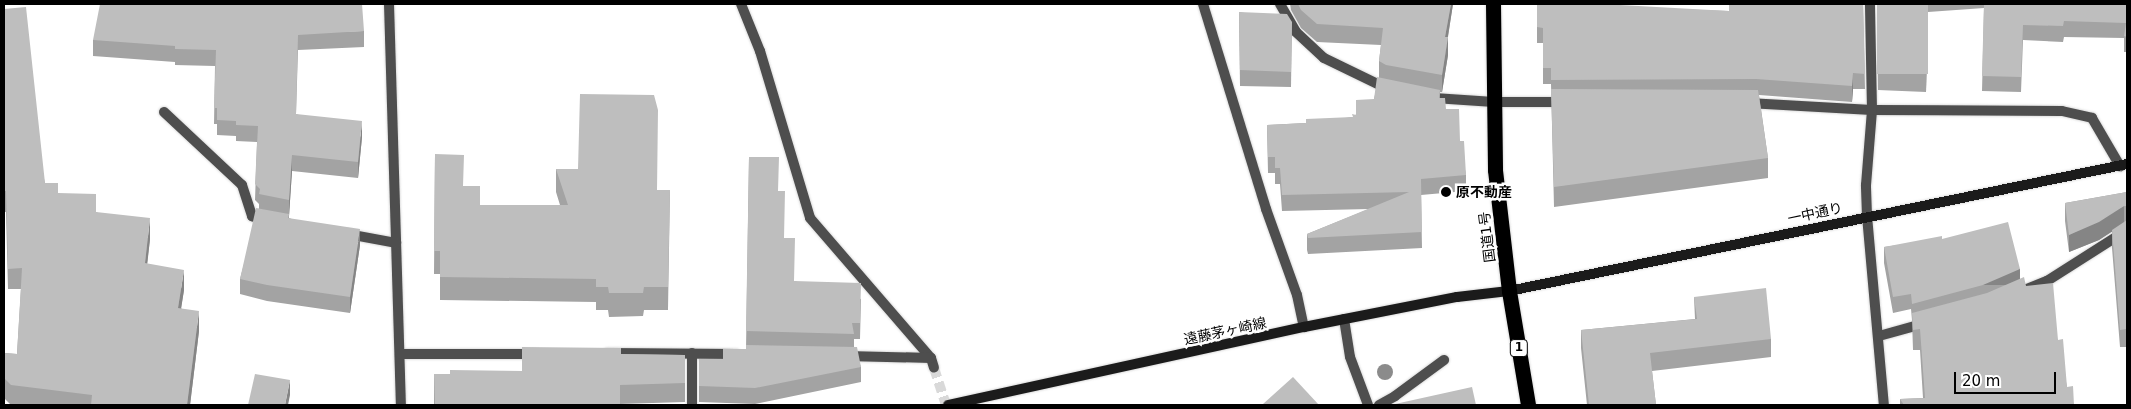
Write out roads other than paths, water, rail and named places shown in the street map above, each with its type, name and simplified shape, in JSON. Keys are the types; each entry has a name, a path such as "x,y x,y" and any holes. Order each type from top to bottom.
{"highway":[{"name":"国道1号","path":"1493,4 1495,170 1509,291 1528,405"}],"street":[{"path":"390,4 401,405"},
{"path":"742,4 760,51 810,218 931,358 934,368"},
{"path":"1203,4 1266,209 1297,295 1304,327"},
{"path":"1280,4 1296,32 1324,58 1384,88 1403,92"},
{"path":"1870,4 1872,110 1866,185 1867,216 1884,405"},
{"path":"1422,96 1494,102 1577,102"},
{"path":"1741,102 1872,110 2062,111 2092,118 2124,165"},
{"path":"164,112 242,185 252,216 281,221"},
{"name":"一中通り","path":"1509,291 1867,216 2124,165"},
{"path":"2021,292 2048,281 2127,230"},
{"path":"339,232 396,243"},
{"name":"遠藤茅ヶ崎線","path":"948,405 1304,327 1457,297 1509,291"},
{"path":"1344,319 1350,357 1368,405"},
{"path":"1879,336 1941,319"},
{"path":"692,353 692,405"},
{"path":"400,354 546,354"},
{"path":"594,354 752,354"},
{"path":"832,356 931,358"},
{"path":"1378,405 1395,396 1444,360"}],"tunnel":[{"path":"934,368 946,405"}],"place":[{"name":"原不動産","path":"1446,192"}]}
